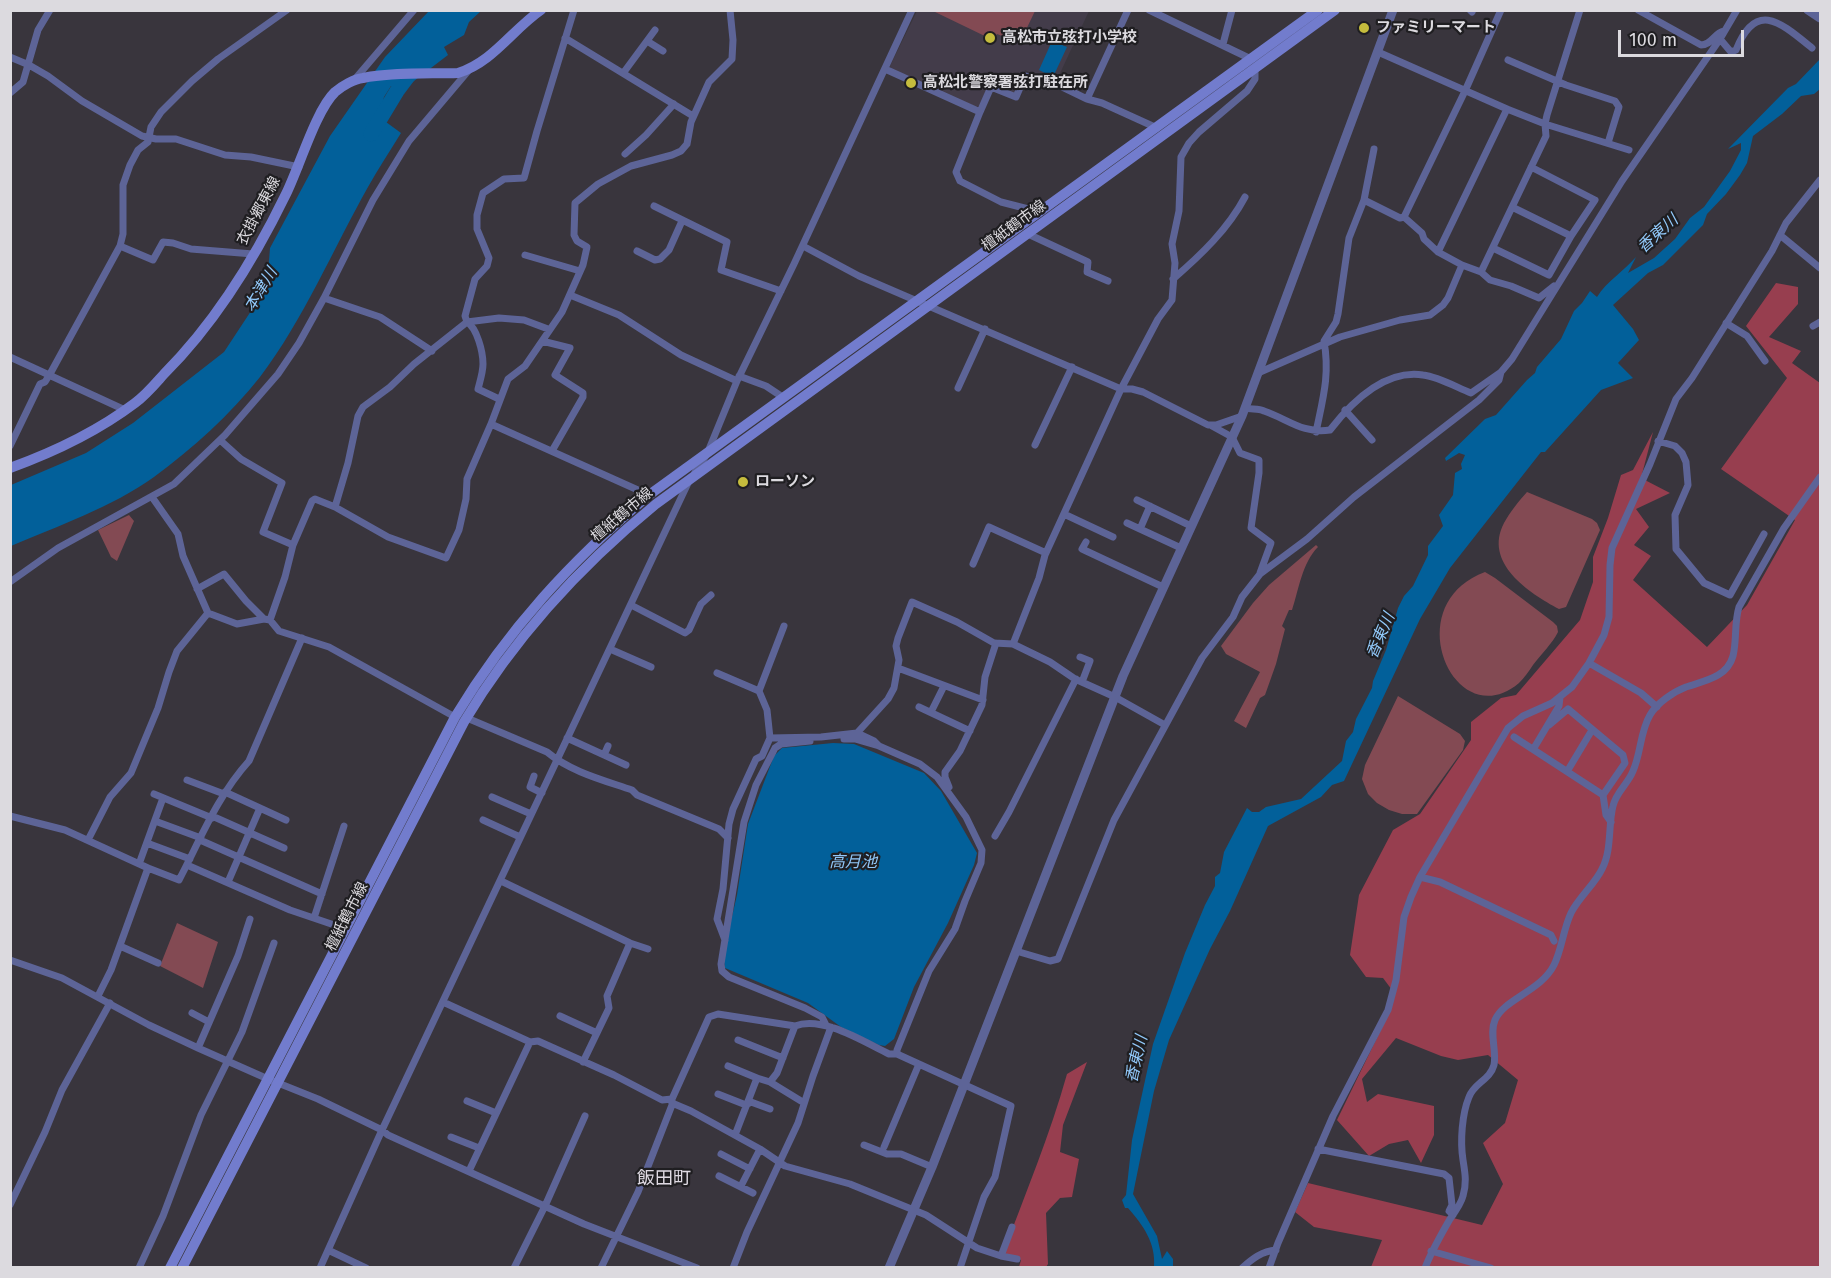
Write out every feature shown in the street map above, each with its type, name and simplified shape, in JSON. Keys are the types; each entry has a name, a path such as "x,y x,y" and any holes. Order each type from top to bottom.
{"main road":[{"path":"358,79 464,71 501,47 541,10"},
{"name":"檀紙鶴市線","path":"182,1268 346,929 461,717 551,602 620,534 689,480 1028,234 1253,64 1318,10"},
{"name":"檀紙鶴市線","path":"170,1268 273,1081 461,717 476,683 502,646 542,597 579,557 650,495 918,300 1157,128 1335,10"},
{"name":"衣掛郷東線","path":"10,468 47,453 105,423 137,401 175,363 224,304 299,167 322,110 335,92 358,79"}],"street":[{"path":"10,93 23,82 38,30 50,10"},
{"path":"10,446 40,384 45,382 50,374 120,246 123,234 123,185 130,165 138,150 150,138 152,127 161,112 218,59 287,10"},
{"path":"358,79 414,10"},
{"path":"499,399 478,389 483,362 475,333 465,316 475,279 487,266 489,258 477,230 477,215 483,193 504,179 524,178 574,10"},
{"path":"267,619 285,577 293,545 312,501 315,499 335,507 388,537 446,558 459,530 466,499 467,478 508,379 525,366 562,312 580,271 587,248 574,235 575,203 598,184 631,166 672,155 681,151 687,144 693,116 709,82 732,59 730,10"},
{"path":"320,1268 382,1130 689,480 707,454 738,378 803,246 912,10"},
{"path":"1087,99 1128,10"},
{"path":"1014,644 1046,553 1121,389 1158,319 1172,300 1175,263 1172,244 1179,212 1181,157 1199,132 1247,91 1255,79 1253,64 1223,44 1149,10"},
{"path":"1223,44 1232,10"},
{"path":"889,1268 932,1167 1115,697 1243,412 1393,10"},
{"path":"1404,217 1501,10"},
{"path":"1481,272 1546,136 1545,124 1580,10"},
{"path":"1638,10 1701,45 1708,44 1719,32 1724,31"},
{"path":"1212,426 1243,412 1262,409 1316,432 1330,430 1345,410 1365,393 1383,382 1402,376 1422,375 1471,393 1501,372 1512,359 1622,181 1720,39 1737,10"},
{"path":"1808,10 1821,18"},
{"path":"1720,39 1731,52 1736,50 1749,22 1756,17 1766,16 1777,19 1812,48"},
{"path":"624,72 655,30"},
{"path":"565,38 693,116"},
{"path":"647,40 663,51"},
{"path":"1378,52 1545,124 1629,150"},
{"path":"10,57 29,65 82,101 133,131 150,138 176,140 225,155 299,167"},
{"path":"1508,60 1557,81 1615,101 1619,107 1608,143"},
{"path":"885,69 980,112"},
{"path":"12,579 58,548 174,484 219,440 278,374 299,343 324,298 389,171 409,141 464,71"},
{"path":"1040,212 1001,202 960,181 956,172 991,87 1017,97 1025,76 1056,84 1157,128"},
{"path":"625,154 674,104"},
{"path":"1438,252 1507,109"},
{"path":"1316,432 1327,376 1328,357 1324,343 1338,314 1349,238 1364,200 1374,149"},
{"path":"1492,248 1549,275 1595,200 1531,167"},
{"path":"1269,1268 1333,1116 1388,1010 1396,980 1404,917 1420,877 1508,728 1523,716 1560,697 1572,687 1589,663 1604,635 1609,617 1612,548 1676,399 1692,378 1791,217 1821,180"},
{"path":"1173,279 1197,258 1235,216 1245,196"},
{"path":"1364,200 1400,218 1404,217 1438,252 1462,266 1481,272 1490,280 1539,298 1552,286 1557,286"},
{"path":"654,206 728,242 721,270 781,291"},
{"path":"1512,207 1571,236"},
{"path":"637,251 655,260 660,259 669,250 682,221"},
{"path":"1028,234 1088,262 1088,272 1108,281"},
{"path":"1780,235 1821,268"},
{"path":"120,246 153,260 163,242 191,249 253,254"},
{"path":"803,246 859,276 1121,389 1143,392 1232,437 1240,453 1259,460 1251,528 1270,543 1260,574"},
{"path":"525,255 580,271"},
{"path":"1256,374 1324,343 1400,320 1430,315 1448,298 1462,266"},
{"path":"570,295 619,315 681,355 738,378 766,386 784,398"},
{"path":"324,298 380,317 432,351"},
{"path":"335,507 348,464 358,416 363,408 467,322 499,318 524,320 549,329"},
{"path":"1813,326 1821,322"},
{"path":"1726,323 1747,336 1765,361"},
{"path":"958,387 985,329"},
{"path":"542,341 570,348 555,375 578,389 583,397 552,451"},
{"path":"10,357 125,410"},
{"path":"1035,444 1072,367"},
{"path":"1016,951 1050,961 1058,959 1114,820 1202,658 1260,574 1307,539 1354,497 1479,400 1499,380 1501,372"},
{"path":"1345,410 1371,440"},
{"path":"491,424 650,495"},
{"path":"219,440 241,459 282,483 263,532 293,545"},
{"path":"1658,441 1675,446 1682,453 1686,462 1688,485 1675,515 1676,549 1704,583 1730,595 1764,534"},
{"path":"1425,1268 1431,1251 1462,1200 1466,1176 1463,1159 1463,1125 1469,1096 1490,1073 1494,1065 1492,1029 1495,1018 1545,978 1554,966 1570,914 1602,869 1607,852 1612,807 1617,795 1633,772 1650,714 1664,700 1683,688 1710,680 1724,671 1732,657 1739,607 1784,528 1821,477"},
{"path":"152,497 178,534 183,556 208,613 237,624 267,619"},
{"path":"1137,500 1191,526"},
{"path":"1140,529 1150,507"},
{"path":"1064,514 1113,537"},
{"path":"1127,523 1181,548"},
{"path":"974,564 989,527 1046,553"},
{"path":"1086,542 1082,549 1163,587"},
{"path":"197,590 224,574 246,601 279,631 329,646 461,717 547,752 557,760 590,776 632,790 637,795 719,829 728,838"},
{"path":"631,605 685,633 689,630 701,604 711,595"},
{"path":"857,733 888,699 894,688 899,660 896,646 912,602 996,643 1014,644 1050,662 1079,681 1115,697 1165,725"},
{"path":"88,840 110,797 131,773 158,708 177,651 208,613"},
{"path":"724,940 717,919 733,809 756,759 762,756 770,738 767,710 759,691 784,626"},
{"path":"10,816 65,830 179,880 225,793 236,775 249,761 302,638"},
{"path":"950,794 945,772 960,751 983,700 985,677 996,643"},
{"path":"610,650 651,667"},
{"path":"995,836 1090,661 1080,657"},
{"path":"1589,663 1641,693 1657,707"},
{"path":"898,668 983,700"},
{"path":"717,673 759,691"},
{"path":"931,712 944,686"},
{"path":"1534,748 1559,706 1560,697"},
{"path":"919,707 970,731"},
{"path":"1549,725 1568,709 1623,755 1625,763 1603,795 1606,815 1611,822"},
{"path":"1568,770 1592,730"},
{"path":"829,1026 822,1017 805,1008 729,977 722,971 724,940 744,822 756,785 775,748 781,744 857,733 879,746"},
{"path":"1514,736 1603,795"},
{"path":"567,738 626,765"},
{"path":"770,738 855,739 879,746 930,770 966,817 982,850 981,863 955,929 929,971 897,1054"},
{"path":"604,755 608,746"},
{"path":"534,776 530,787 542,793"},
{"path":"187,780 225,793 286,820"},
{"path":"154,794 284,848"},
{"path":"492,797 531,814"},
{"path":"139,864 163,798"},
{"path":"228,882 260,808"},
{"path":"483,820 520,837"},
{"path":"155,821 322,894"},
{"path":"314,918 344,826"},
{"path":"147,843 228,882 346,929"},
{"path":"98,996 120,946 148,868"},
{"path":"1420,877 1440,882 1551,935 1554,941"},
{"path":"501,881 630,943 648,949"},
{"path":"198,1048 238,957 250,919"},
{"path":"139,1268 163,1216 201,1115 242,1032 274,943"},
{"path":"583,1062 609,1008 607,996 630,943"},
{"path":"120,946 158,963"},
{"path":"12,963 62,978 149,1025 227,1062 382,1130 545,1206 697,1268"},
{"path":"443,1002 530,1042 538,1041 614,1075 662,1100 672,1101 760,1149 785,1166 850,1184 926,1215 977,1248 1017,1259"},
{"path":"10,1204 45,1132 62,1090 110,1003"},
{"path":"192,1013 209,1022"},
{"path":"601,1268 638,1192 672,1101 709,1017 718,1014 795,1026 804,1022 829,1026 889,1054 897,1054 964,1083 1011,1106 995,1177 984,1197 960,1268"},
{"path":"560,1016 597,1033"},
{"path":"770,1082 777,1073 795,1026"},
{"path":"733,1268 747,1232 798,1123 829,1026"},
{"path":"738,1040 783,1058"},
{"path":"469,1170 530,1042"},
{"path":"884,1147 904,1110 919,1064"},
{"path":"728,1066 770,1082 801,1101"},
{"path":"735,1135 757,1078"},
{"path":"718,1094 746,1105 752,1102 770,1109"},
{"path":"467,1101 496,1113"},
{"path":"514,1268 545,1206 585,1116"},
{"path":"451,1137 478,1148"},
{"path":"864,1145 886,1154 901,1154 932,1167"},
{"path":"741,1186 760,1149"},
{"path":"1318,1149 1444,1174 1449,1178 1452,1205 1449,1211 1453,1215"},
{"path":"721,1154 750,1168"},
{"path":"719,1176 753,1193"},
{"path":"1001,1256 1012,1227"},
{"path":"328,1250 366,1268"},
{"path":"1242,1268 1263,1253 1276,1250"},
{"path":"1431,1251 1491,1268"}],"shaded area":[{"name":"高松市立弦打小学校","path":"917,11 1089,11 1056,82 1025,70 1015,94 990,83 980,106 976,107 892,70 890,66"},
{"path":"933,11 1035,11 1023,36 1017,42 997,34 993,40"},
{"path":"1776,283 1798,287 1798,304 1769,337 1801,351 1792,363 1820,383 1820,1267 1371,1267 1382,1240 1314,1227 1295,1212 1308,1183 1482,1225 1503,1184 1483,1143 1505,1123 1518,1080 1488,1055 1458,1060 1441,1056 1396,1038 1362,1079 1367,1102 1378,1094 1434,1106 1434,1135 1421,1163 1408,1140 1389,1144 1369,1156 1337,1120 1390,1011 1395,994 1383,978 1366,977 1350,955 1359,895 1393,830 1420,814 1471,740 1471,722 1501,698 1516,695 1580,620 1593,582 1593,557 1621,475 1633,470 1653,432 1641,478 1670,493 1636,509 1649,527 1634,545 1651,556 1633,580 1707,647 1747,605 1795,520 1721,469 1787,378 1746,326"},
{"path":"1527,492 1592,519 1600,530 1566,607 1559,609 1535,594 1512,575 1504,564 1499,538 1504,523"},
{"path":"129,515 134,521 117,561 111,557 98,530"},
{"path":"1316,545 1318,547 1305,568 1292,610 1289,610 1282,626 1285,629 1265,695 1260,698 1246,728 1234,721 1260,672 1226,654 1221,646 1269,585"},
{"path":"1485,572 1553,622 1558,632 1519,683 1496,695 1474,693 1457,680 1445,660 1440,636 1444,611 1458,588"},
{"path":"1398,696 1460,734 1465,741 1463,750 1417,814 1402,814 1377,803 1368,794 1362,779 1365,765"},
{"path":"177,923 218,942 203,988 160,966"},
{"path":"1087,1062 1063,1125 1060,1152 1079,1159 1072,1197 1060,1198 1046,1213 1048,1264 1046,1267 1019,1267 1021,1260 1003,1254 1045,1142 1067,1074"}],"water":[{"path":"429,11 481,11 469,22 464,35 444,47 448,55 406,87 391,86 384,97 380,114 386,122 401,133 368,187 304,308 260,377 210,430 138,488 103,507 11,546 11,485 86,453 133,423 224,352 253,308 268,273 270,248 330,136 385,57"},
{"path":"1052,41 1067,47 1053,77 1039,70"},
{"path":"1820,59 1820,89 1814,94 1801,96 1753,136 1747,163 1726,194 1707,214 1703,225 1663,265 1648,273 1613,305 1639,340 1618,363 1633,378 1601,390 1545,452 1541,452 1450,568 1420,619 1344,781 1332,785 1321,797 1268,826 1169,1040 1154,1091 1133,1194 1157,1236 1162,1259 1167,1251 1173,1259 1173,1267 1154,1267 1151,1242 1134,1214 1125,1208 1122,1200 1126,1195 1132,1140 1153,1044 1185,953 1215,886 1215,877 1220,873 1224,852 1247,808 1252,812 1259,812 1266,807 1301,799 1342,761 1346,741 1353,732 1356,719 1372,688 1386,650 1398,608 1404,596 1413,586 1428,555 1428,546 1443,526 1439,515 1453,495 1455,473 1462,469 1461,464 1465,455 1459,453 1446,461 1445,458 1485,419 1496,415 1535,373 1537,367 1561,339 1574,311 1590,291 1597,297 1605,286 1636,257 1628,273 1654,258 1675,239 1690,218 1704,207 1730,171 1741,150 1741,143 1728,149"},
{"name":"高月池","path":"833,743 854,744 924,773 941,791 977,853 974,865 948,923 914,987 894,1039 885,1046 841,1027 808,1003 725,968 723,955 737,895 748,824 774,756 782,748"}],"waterway":[{"name":"本津川","path":"371,134 412,71"}],"place":[{"name":"ファミリーマート","path":"1364,28"},
{"name":"高松市立弦打小学校","path":"990,38"},
{"name":"高松北警察署弦打駐在所","path":"911,83"},
{"name":"ローソン","path":"743,482"}],"district":[{"name":"飯田町","path":"664,1179"}],"water label":[{"name":"香東川","path":"1658,234"},
{"name":"香東川","path":"1381,636"},
{"name":"香東川","path":"1137,1059"}]}
